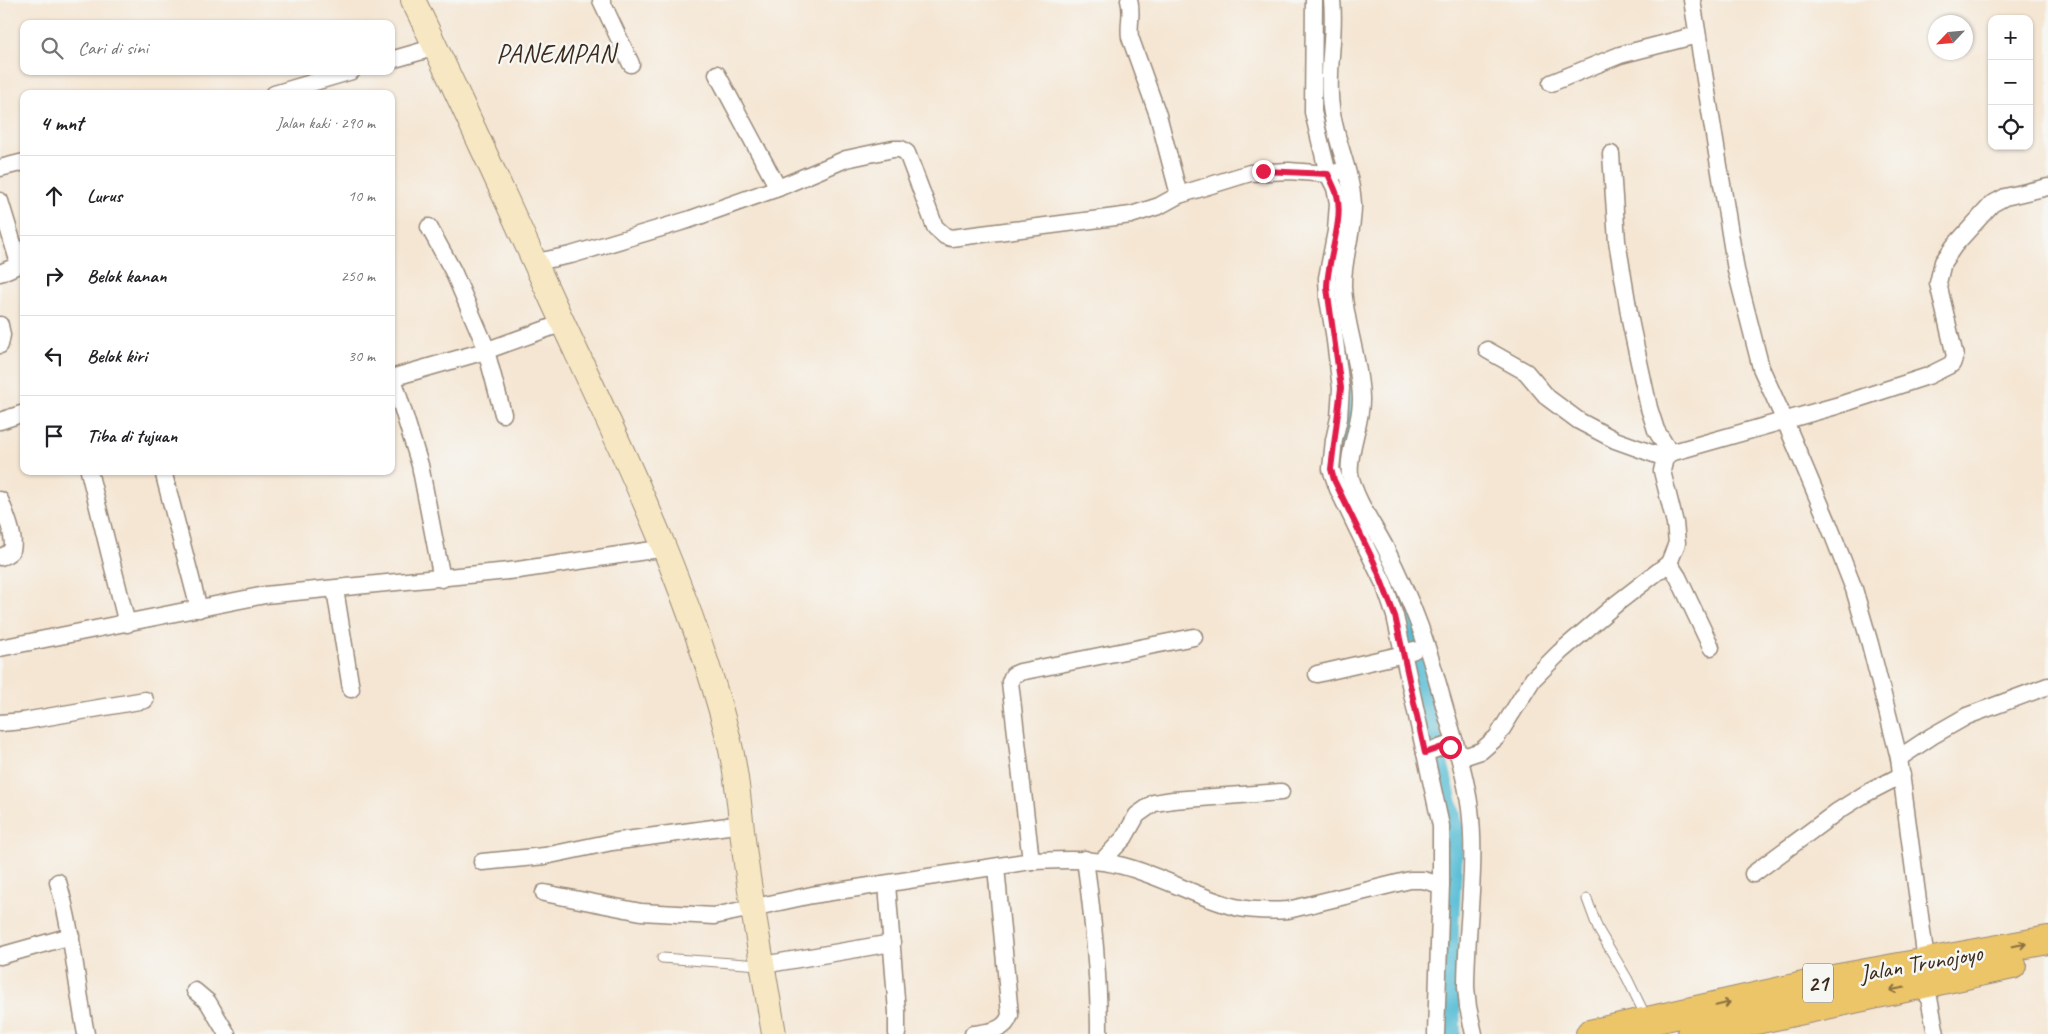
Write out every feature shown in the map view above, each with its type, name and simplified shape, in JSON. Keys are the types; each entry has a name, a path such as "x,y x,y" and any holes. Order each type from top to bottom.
{"highway":[{"name":"Jalan Trunojoyo","path":"1926,972 2048,940"},
{"name":"Jalan Trunojoyo","path":"1590,1034 1649,1024 1695,1026 1839,978 1926,972 2048,958"}],"main road":[{"path":"413,0 536,262 666,548 715,690 728,736 774,1034"}],"street":[{"path":"601,0 631,64"},
{"path":"1129,0 1132,11 1129,27 1130,37 1158,114 1179,195"},
{"path":"1314,0 1311,99 1315,124 1337,172"},
{"path":"1332,0 1334,20 1329,87 1339,145 1335,188 1338,203 1327,288 1340,369 1341,388 1349,420 1334,440 1340,469 1359,499 1403,585 1414,650 1440,751 1470,809 1472,862 1466,987 1474,1034"},
{"path":"1692,0 1736,270 1761,368 1785,421 1854,589 1899,758 1926,972 1936,1034"},
{"path":"1551,83 1620,55 1697,35"},
{"path":"395,59 436,47"},
{"path":"717,74 778,188"},
{"path":"288,90 338,75"},
{"path":"536,262 571,255 688,220 778,188 846,160 893,149 901,149 907,153 935,227 945,236 951,238 1131,215 1159,206 1179,195 1250,173 1263,171 1337,172"},
{"path":"1611,154 1617,241 1631,324 1649,408 1656,430 1668,455 1662,471 1675,523 1677,543 1673,570 1711,647"},
{"path":"0,168 20,163"},
{"path":"1487,350 1526,372 1548,398 1579,421 1615,440 1668,455 1836,406 1928,376 1952,364 1955,356 1938,284 1944,262 1954,246 1992,204 2006,197 2048,187"},
{"path":"0,201 18,260 14,267 0,273"},
{"path":"429,226 453,271 485,351 503,414"},
{"path":"395,377 485,351 564,323"},
{"path":"0,325 2,335 0,345"},
{"path":"395,387 420,465 442,579"},
{"path":"0,421 20,414"},
{"path":"1340,469 1334,480 1384,584 1395,616 1414,650 1435,671 1440,751 1441,826 1436,1034"},
{"path":"90,475 127,624"},
{"path":"164,475 199,609"},
{"path":"0,500 13,541 13,549 0,557"},
{"path":"0,648 265,595 442,579 518,570 666,548"},
{"path":"1440,751 1463,756 1472,755 1489,744 1505,726 1533,679 1545,666 1616,604 1673,570"},
{"path":"335,589 352,689"},
{"path":"1032,861 1010,682 1012,677 1020,672 1194,637"},
{"path":"1317,674 1414,650"},
{"path":"1899,758 1967,716 2048,686"},
{"path":"0,723 33,720 145,700"},
{"path":"1753,874 1838,811 1865,794 1902,775"},
{"path":"1102,862 1124,838 1137,815 1154,803 1281,792"},
{"path":"482,862 545,856 612,842 742,824"},
{"path":"544,892 640,912 714,916 812,895 1032,861 1085,859 1123,866 1236,907 1262,910 1288,910 1410,880 1423,880 1441,885"},
{"path":"1085,859 1094,925 1099,1034"},
{"path":"972,1034 997,1030 1006,1023 1010,1015 996,867"},
{"path":"58,882 71,936 77,989 86,1034"},
{"path":"887,884 897,1012 896,1034"},
{"path":"0,956 71,936"},
{"path":"763,965 892,943"},
{"path":"195,991 208,1002 227,1034"}],"lane":[{"path":"1587,899 1598,929 1627,978 1649,1024"},
{"path":"662,958 763,965"}],"waterway":[{"path":"1344,389 1349,419 1339,453 1341,481 1347,492"},
{"path":"1391,588 1404,616 1455,828 1450,927 1452,1034"}],"district":[{"name":"PANEMPAN","path":"556,53"}],"route":[{"path":"1263,171 1328,174 1335,188 1338,203 1336,230 1327,278 1327,288 1340,369 1341,403 1331,469 1334,480 1384,584 1395,616 1425,753 1445,746 1450,747"}]}
